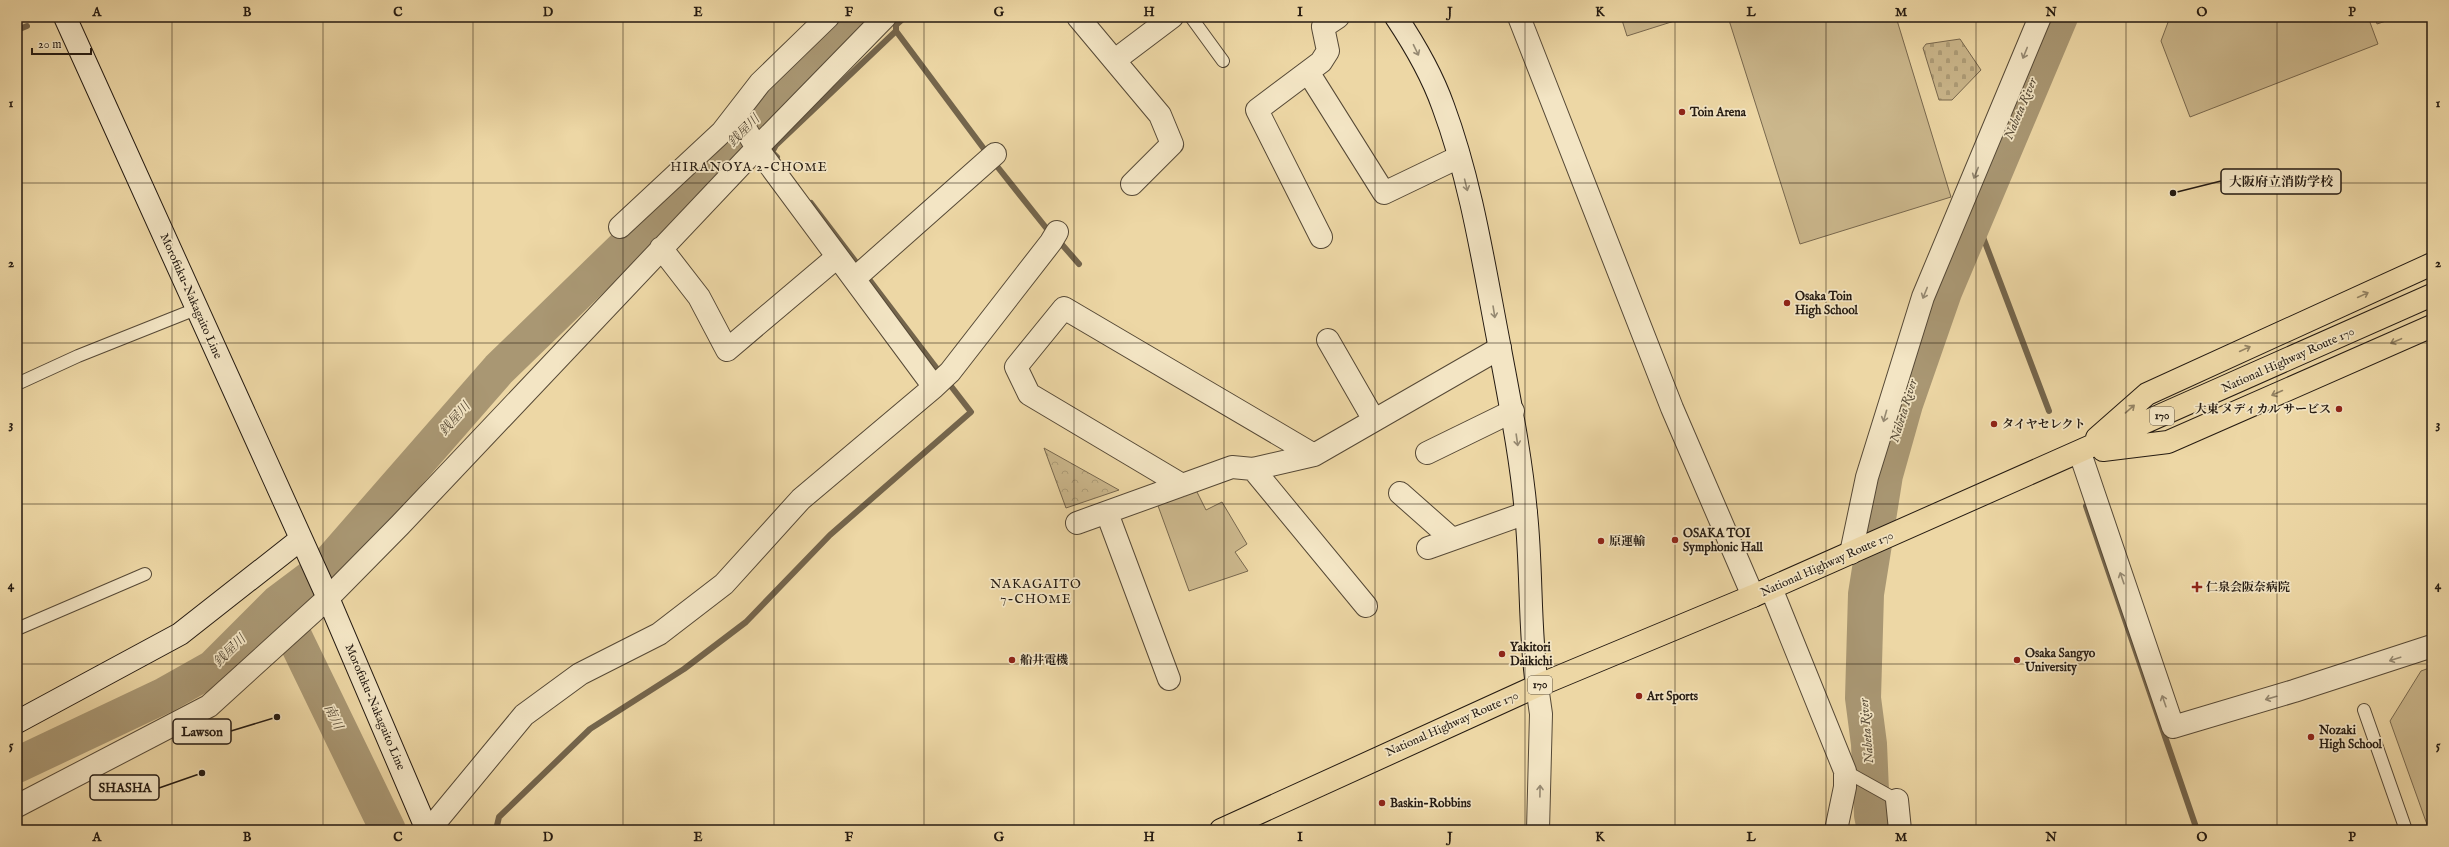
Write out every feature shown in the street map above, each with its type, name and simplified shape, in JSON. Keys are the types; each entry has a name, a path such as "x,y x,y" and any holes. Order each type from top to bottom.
{"highway":[{"name":"170","path":"2080,453 2147,394 2432,264"},
{"name":"National Highway Route 170","path":"1221,830 1537,686 1762,592 1891,536 2432,295"},
{"name":"170","path":"2080,453 2168,442 2432,326"}],"street":[{"path":"620,227 722,132 760,83 828,17"},
{"path":"17,806 209,706 321,584 400,525 756,148 885,17"},
{"path":"1078,17 1160,115 1172,144 1132,184"},
{"path":"1115,60 1172,17"},
{"path":"1321,237 1257,110 1321,62 1328,51 1323,27 1338,17"},
{"path":"1396,17 1411,40 1443,104 1459,157 1487,273 1513,411 1526,513 1533,660 1541,714 1538,830"},
{"path":"1519,17 1672,408 1850,774 1845,787 1836,830"},
{"path":"1857,550 1867,477 1923,297 2040,17"},
{"name":"Morofuku-Nakagaito Line","path":"67,21 301,539 428,830"},
{"path":"1308,72 1384,193 1459,157"},
{"path":"736,115 756,148 838,257 860,274 942,380"},
{"path":"860,274 991,158"},
{"path":"428,830 524,715 580,674 659,634 724,584 801,499 942,380 1054,237"},
{"path":"661,248 699,297 727,350 838,257"},
{"path":"1182,485 1030,394 1016,367 1064,308 1314,455"},
{"path":"1328,340 1374,420"},
{"path":"1078,523 1232,467 1253,469 1314,455 1500,348"},
{"path":"1427,453 1513,411"},
{"path":"2080,453 2173,727 2294,692 2432,646"},
{"path":"1253,469 1366,606"},
{"path":"1400,493 1452,539"},
{"path":"1107,513 1169,679"},
{"path":"1428,548 1526,513"},
{"path":"17,722 180,634 301,539"},
{"path":"1893,798 1900,830"}],"lane":[{"path":"1191,17 1223,61"},
{"path":"17,384 196,309"},
{"path":"17,629 145,574"},
{"path":"2364,710 2406,830"},
{"path":"1850,774 1893,798"}],"green space":[{"path":"1621,17 1687,17 1627,36"},
{"path":"1728,17 1896,17 1951,197 1800,244"},
{"path":"2170,17 2368,17 2378,44 2190,117 2161,41"},
{"path":"2375,17 2398,17 2377,24"},
{"path":"1960,39 1981,70 1952,100 1939,100 1923,48 1926,44"},
{"path":"1044,448 1119,490 1066,508"},
{"path":"1196,490 1206,510 1222,502 1247,544 1235,552 1248,571 1189,591 1157,503"},
{"path":"2432,667 2432,830 2429,830 2390,721 2421,671"}],"waterway":[{"name":"銭屋川","path":"17,765 165,695 213,668 278,603 326,567 499,369 762,114 768,96 827,45 852,17"},
{"path":"777,157 772,152 776,145 896,31 896,25 905,17"},
{"name":"Nabeta River","path":"1875,830 1872,815 1869,744 1863,698 1866,594 1885,475 1905,404 1944,292 2060,17"},
{"path":"17,30 27,26"},
{"path":"896,31 996,165 1051,234"},
{"path":"811,203 941,374"},
{"path":"1975,216 2049,411"},
{"path":"1058,240 1079,264"},
{"path":"496,830 499,817 590,729 684,669 746,622 830,535 971,412 947,381"},
{"path":"2086,506 2197,830"},
{"name":"南川","path":"278,603 388,830"}],"place":[{"name":"Toin Arena","path":"1682,112"},
{"name":"大阪府立消防学校","path":"2173,193"},
{"name":"Osaka Toin High School","path":"1787,303"},
{"name":"大東 メディカル サービス","path":"2339,409"},
{"name":"タイヤセレクト","path":"1994,424"},
{"name":"OSAKA TOI Symphonic Hall","path":"1675,540"},
{"name":"原運輸","path":"1601,541"},
{"name":"仁泉会阪奈病院","path":"2197,587"},
{"name":"Yakitori Daikichi","path":"1502,654"},
{"name":"船井電機","path":"1012,660"},
{"name":"Osaka Sangyo University","path":"2017,660"},
{"name":"Art Sports","path":"1639,696"},
{"name":"Lawson","path":"277,717"},
{"name":"Nozaki High School","path":"2311,737"},
{"name":"SHASHA","path":"202,773"},
{"name":"Baskin-Robbins","path":"1382,803"}],"district":[{"name":"HIRANOYA 2-CHOME","path":"749,167"},
{"name":"NAKAGAITO 7-CHOME","path":"1036,592"}]}
